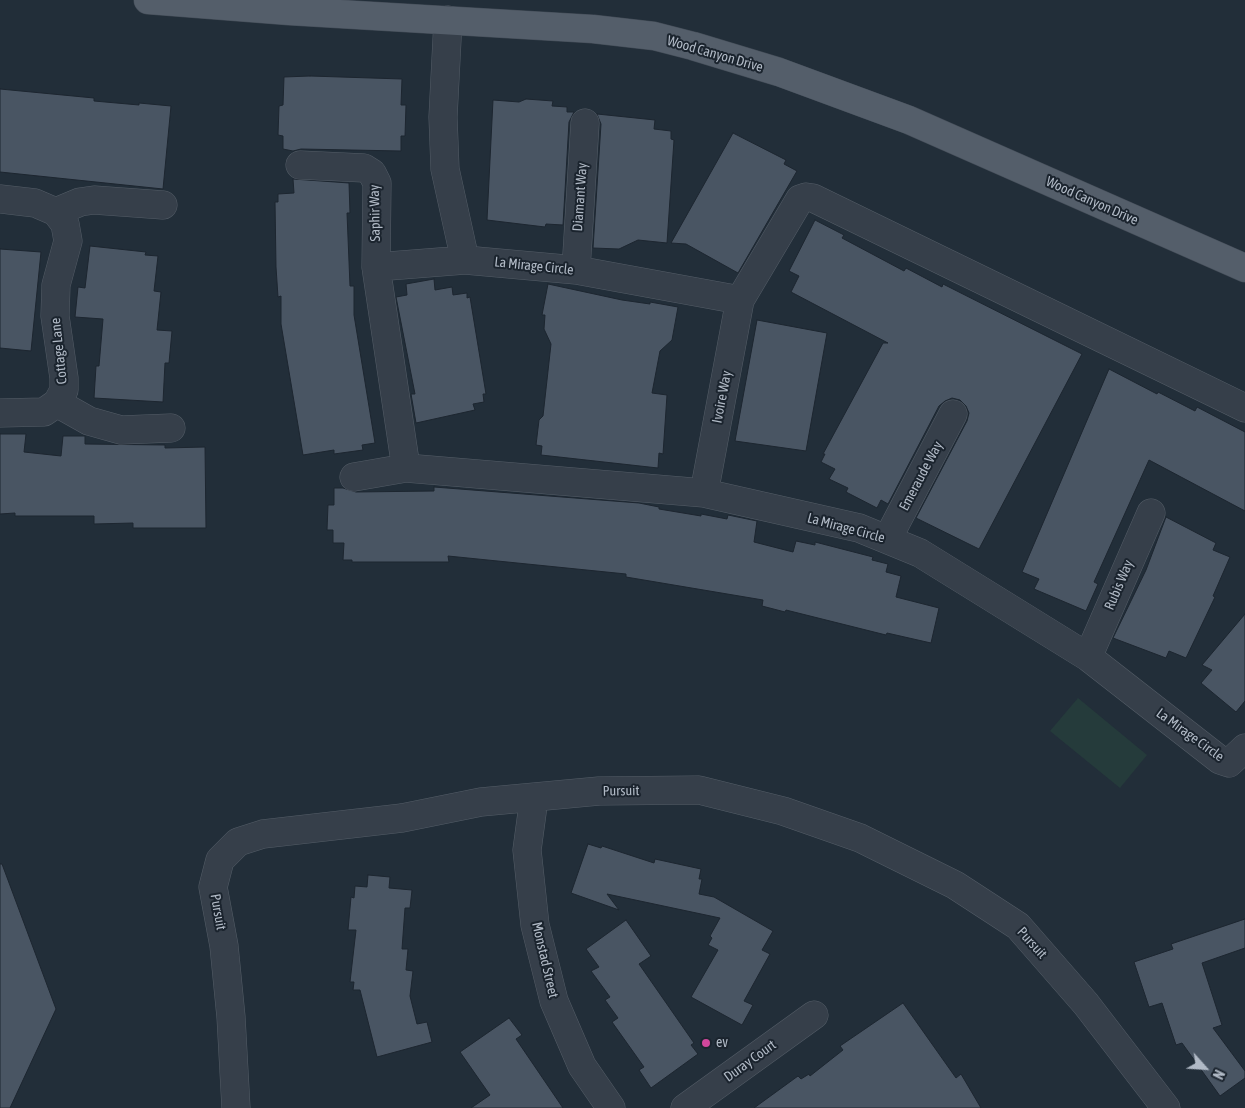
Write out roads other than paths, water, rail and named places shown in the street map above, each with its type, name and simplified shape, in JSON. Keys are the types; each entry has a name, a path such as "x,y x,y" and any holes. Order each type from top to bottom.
{"main road":[{"name":"Wood Canyon Drive","path":"148,0 592,29 654,36 779,72 909,120 1245,268"}],"street":[{"path":"448,20 443,117 445,169 465,260"},
{"name":"Diamant Way","path":"576,270 585,123"},
{"name":"Saphir Way","path":"300,165 364,168 372,173 377,183 376,267"},
{"path":"740,300 800,199 813,198 1245,408"},
{"path":"0,199 35,203 56,212 80,202 94,200 163,205"},
{"name":"Cottage Lane","path":"0,413 44,412 58,403 64,390 55,316 56,285 68,241 65,224 56,212"},
{"name":"La Mirage Circle","path":"376,267 465,260 576,270 740,300"},
{"path":"376,267 406,468"},
{"name":"Ivoire Way","path":"704,493 740,300"},
{"name":"Cottage Lane","path":"58,403 89,421 121,430 171,428"},
{"name":"Emeraude Way","path":"888,538 954,414"},
{"name":"La Mirage Circle","path":"354,477 406,468 704,493 859,528 888,538 920,553 1088,657 1220,760 1229,763 1245,748"},
{"name":"Rubis Way","path":"1088,657 1150,513"},
{"name":"Pursuit","path":"236,1108 231,1017 224,946 214,887 220,860 238,842 263,834 402,818 481,802 599,791 699,790 783,811 860,838 947,880 1018,926 1086,1004 1166,1108"},
{"name":"Monstad Street","path":"534,798 527,850 536,925 552,992 582,1066 610,1108"},
{"name":"Duray Court","path":"685,1108 814,1015"}],"place":[{"name":"ev","path":"706,1043"}]}
